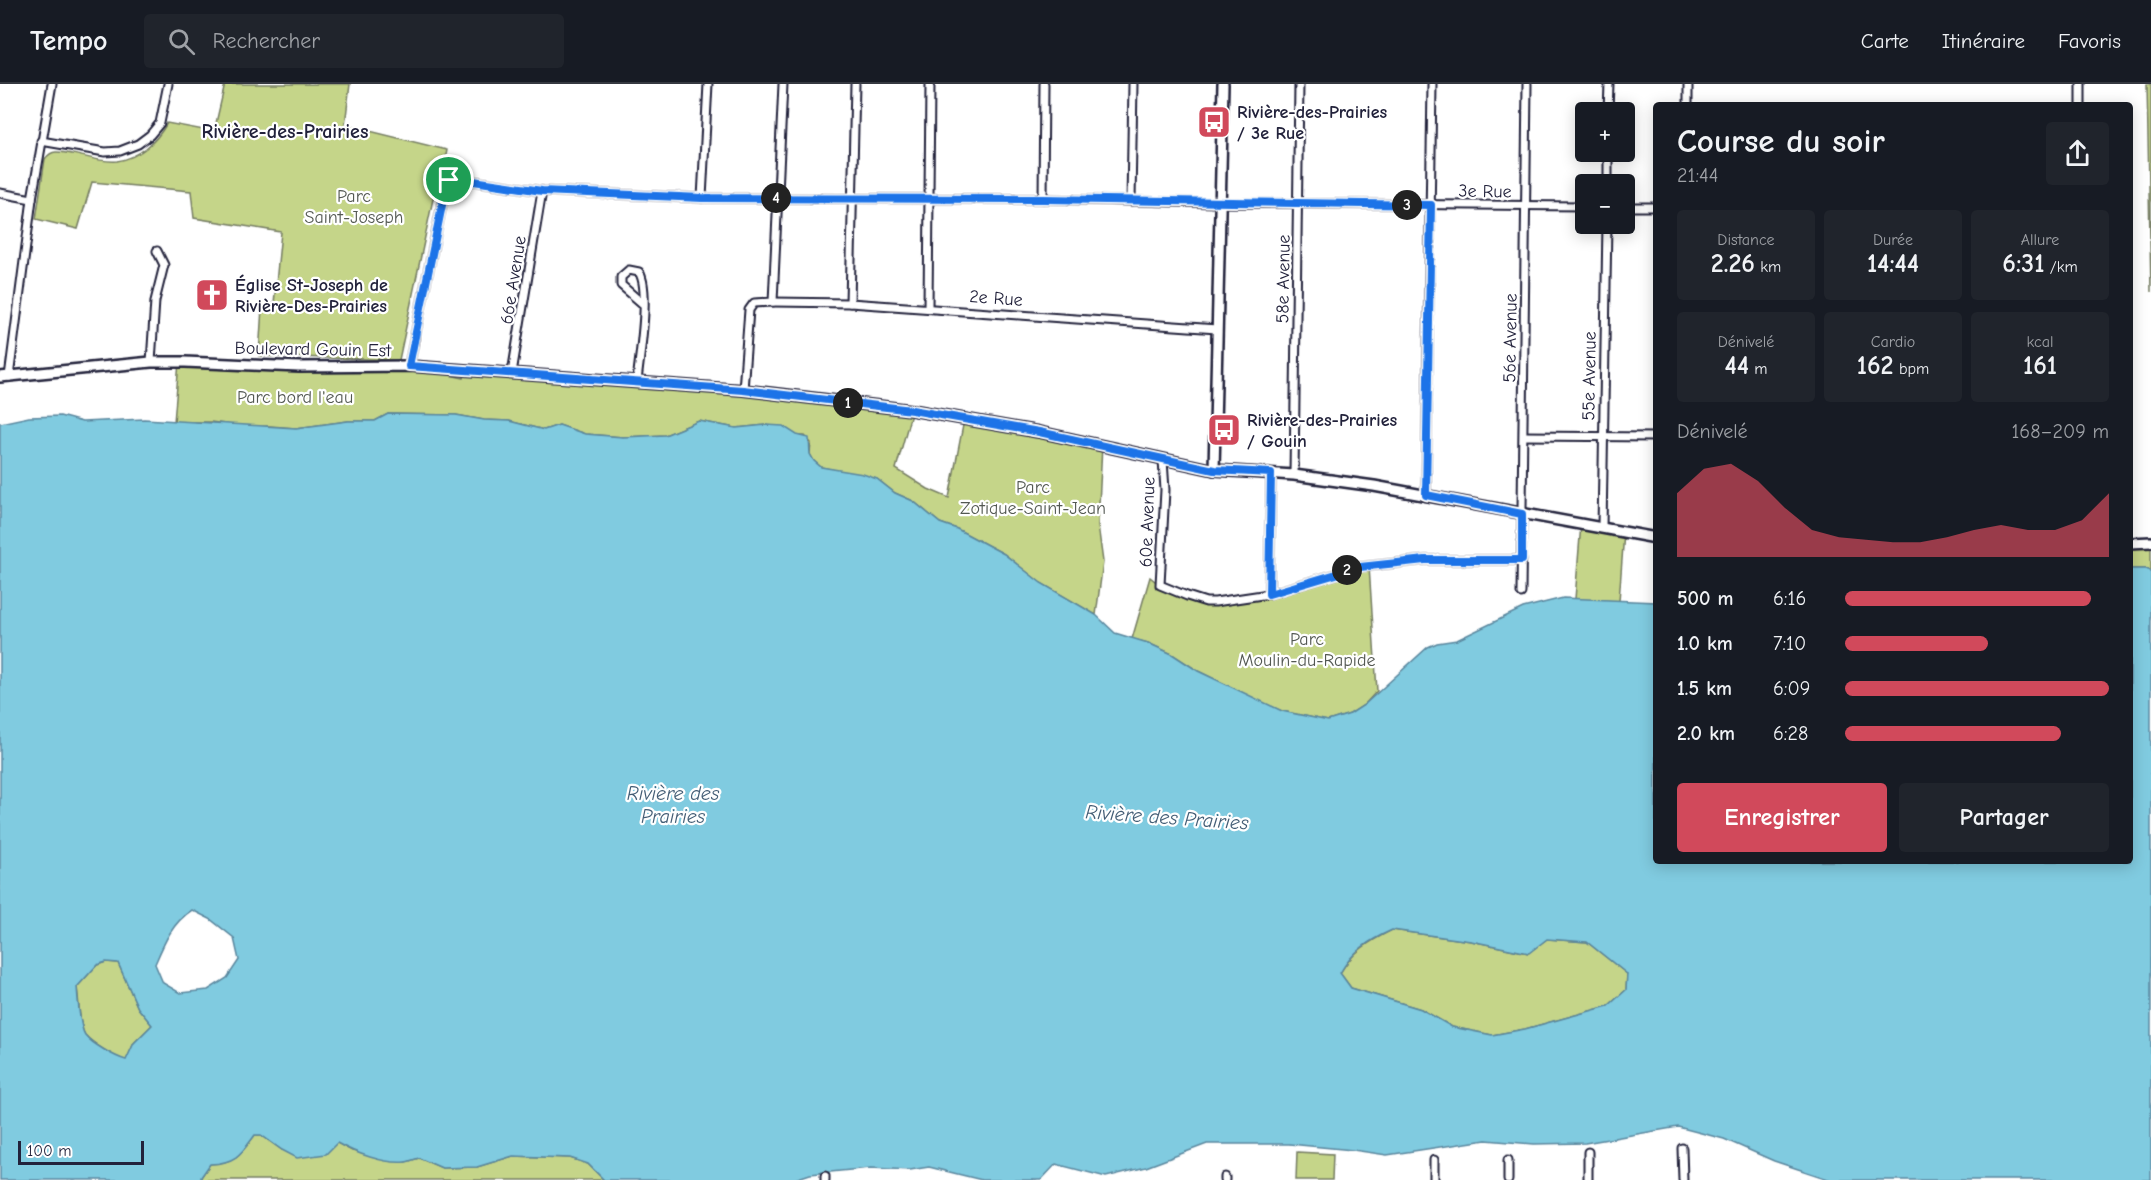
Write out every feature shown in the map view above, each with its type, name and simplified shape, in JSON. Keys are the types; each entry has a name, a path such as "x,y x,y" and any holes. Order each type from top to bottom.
{"street":[{"path":"5,377 41,141 52,84"},
{"path":"41,141 105,152 120,151 138,144 160,123 168,84"},
{"path":"702,198 708,84"},
{"path":"743,390 749,309 754,303 773,302 783,84"},
{"path":"850,303 855,84"},
{"path":"927,308 930,84"},
{"path":"1043,199 1044,84"},
{"path":"1131,201 1133,84"},
{"path":"1214,470 1223,84"},
{"name":"58e Avenue","path":"1294,475 1299,84"},
{"path":"1426,495 1432,84"},
{"name":"56e Avenue","path":"1521,593 1527,84"},
{"path":"1608,102 1609,84"},
{"path":"1688,84 1688,102"},
{"path":"2081,84 2081,102"},
{"name":"3e Rue","path":"409,366 443,199 449,180 459,178 542,191 702,198 1043,199 1575,206"},
{"name":"66e Avenue","path":"513,373 542,191"},
{"path":"0,193 32,199"},
{"path":"1635,207 1653,207"},
{"name":"55e Avenue","path":"1602,528 1607,234"},
{"path":"151,362 155,301 164,265 157,251"},
{"path":"637,382 643,304 644,281 635,270 629,270 621,277 621,285 643,304"},
{"name":"2e Rue","path":"773,302 850,303 1217,329"},
{"name":"Boulevard Gouin Est","path":"5,377 151,362 299,367 409,366 743,390 912,410 1039,432 1214,470 1294,475 1426,495 1653,537"},
{"path":"1524,436 1653,437"},
{"name":"60e Avenue","path":"1163,460 1165,490 1160,585 1206,602 1224,602 1269,594"},
{"path":"1271,473 1269,594 1360,567 1425,560 1522,560"},
{"path":"2133,543 2151,542"},
{"path":"1682,1148 1683,1180"},
{"path":"1588,1152 1588,1180"},
{"path":"1434,1160 1434,1180"},
{"path":"1508,1160 1508,1180"}],"green space":[{"name":"Parc Saint-Joseph","path":"225,84 350,84 345,125 447,150 443,171 437,180 399,360 259,356 262,307 266,304 274,304 281,232 194,218 191,191 92,182 78,229 36,219 45,159 50,154 64,152 117,161 140,153 158,137 167,123 214,132"},
{"path":"2147,84 2151,84 2151,292"},
{"path":"179,362 409,366 464,378 465,375 512,373 637,382 912,410 896,469 928,489 949,498 964,420 1102,445 1098,525 1103,562 1096,615 1041,583 1004,554 957,529 940,523 913,501 895,493 877,479 821,467 810,454 811,443 805,436 797,436 766,425 736,428 699,421 665,435 623,437 585,434 559,425 544,430 509,421 484,420 456,415 388,414 375,421 348,421 296,428 247,427 211,422 174,422"},
{"path":"1581,524 1624,532 1619,601 1575,599"},
{"path":"2133,540 2151,540 2151,571 2133,569"},
{"name":"Parc Moulin-du-Rapide","path":"1369,566 1377,691 1364,705 1350,714 1328,721 1282,711 1265,704 1198,671 1172,654 1148,643 1132,639 1150,577 1160,585 1187,596 1224,601"},
{"path":"1392,930 1471,941 1528,953 1547,939 1587,942 1627,974 1626,990 1608,1006 1525,1029 1492,1035 1452,1027 1421,1009 1351,988 1340,973 1363,947"},
{"path":"106,962 118,963 138,1008 152,1025 134,1043 126,1061 93,1042 85,1035 82,1025 77,987 97,965"},
{"path":"255,1135 261,1135 282,1150 337,1143 352,1151 405,1162 419,1158 442,1168 477,1167 513,1156 570,1158 588,1164 604,1180 201,1180 210,1164 226,1162 237,1156"},
{"path":"1297,1152 1333,1154 1332,1180 1296,1180"}],"water":[{"name":"Rivière des Prairies","path":"388,414 456,415 484,420 509,421 544,430 559,425 585,434 623,437 665,435 699,421 736,428 783,426 797,435 809,438 810,454 821,467 863,474 877,479 895,493 913,501 940,523 957,529 1004,554 1041,583 1096,615 1115,633 1148,643 1172,654 1198,671 1282,711 1328,721 1350,714 1364,705 1428,647 1457,640 1523,608 1563,598 1653,602 1653,864 2133,864 2133,569 2151,571 2151,1180 1831,1180 1774,1161 1724,1139 1678,1127 1585,1143 1534,1144 1486,1140 1387,1155 1289,1144 1207,1144 1146,1167 1106,1177 1056,1164 1041,1180 982,1180 929,1167 910,1170 871,1168 810,1174 792,1180 604,1180 588,1164 570,1158 513,1156 477,1167 442,1168 419,1158 405,1162 379,1160 337,1143 326,1154 297,1158 261,1135 255,1135 237,1156 226,1162 210,1164 201,1180 0,1180 0,423 29,417 60,416 82,422 144,419 296,428 348,421 375,421","holes":["192,910 210,919 234,938 239,960 227,978 208,990 180,993 163,983 155,964 165,941 185,915","1392,930 1471,941 1529,953 1547,939 1587,942 1627,974 1626,990 1608,1006 1525,1029 1492,1035 1452,1027 1421,1009 1351,988 1340,973 1356,952","106,962 118,963 138,1008 152,1025 134,1043 126,1060 88,1039 81,1025 77,987 97,965"]}],"place":[{"name":"Rivière-des-Prairies / 3e Rue","path":"1214,122"},
{"name":"Église St-Joseph de Rivière-Des-Prairies","path":"212,295"},
{"name":"Rivière-des-Prairies / Gouin","path":"1224,430"}],"district":[{"name":"Rivière-des-Prairies","path":"285,131"}],"route":[{"path":"459,178 542,191 741,199 1043,199 1431,205 1426,495 1522,514 1522,560 1457,558 1360,567 1269,594 1271,473 1214,470 1039,432 912,410 743,390 409,366 446,184 449,180 459,178"}],"park label":[{"name":"Parc bord l'eau","path":"295,397"},
{"name":"Parc Zotique-Saint-Jean","path":"1033,497"}]}
